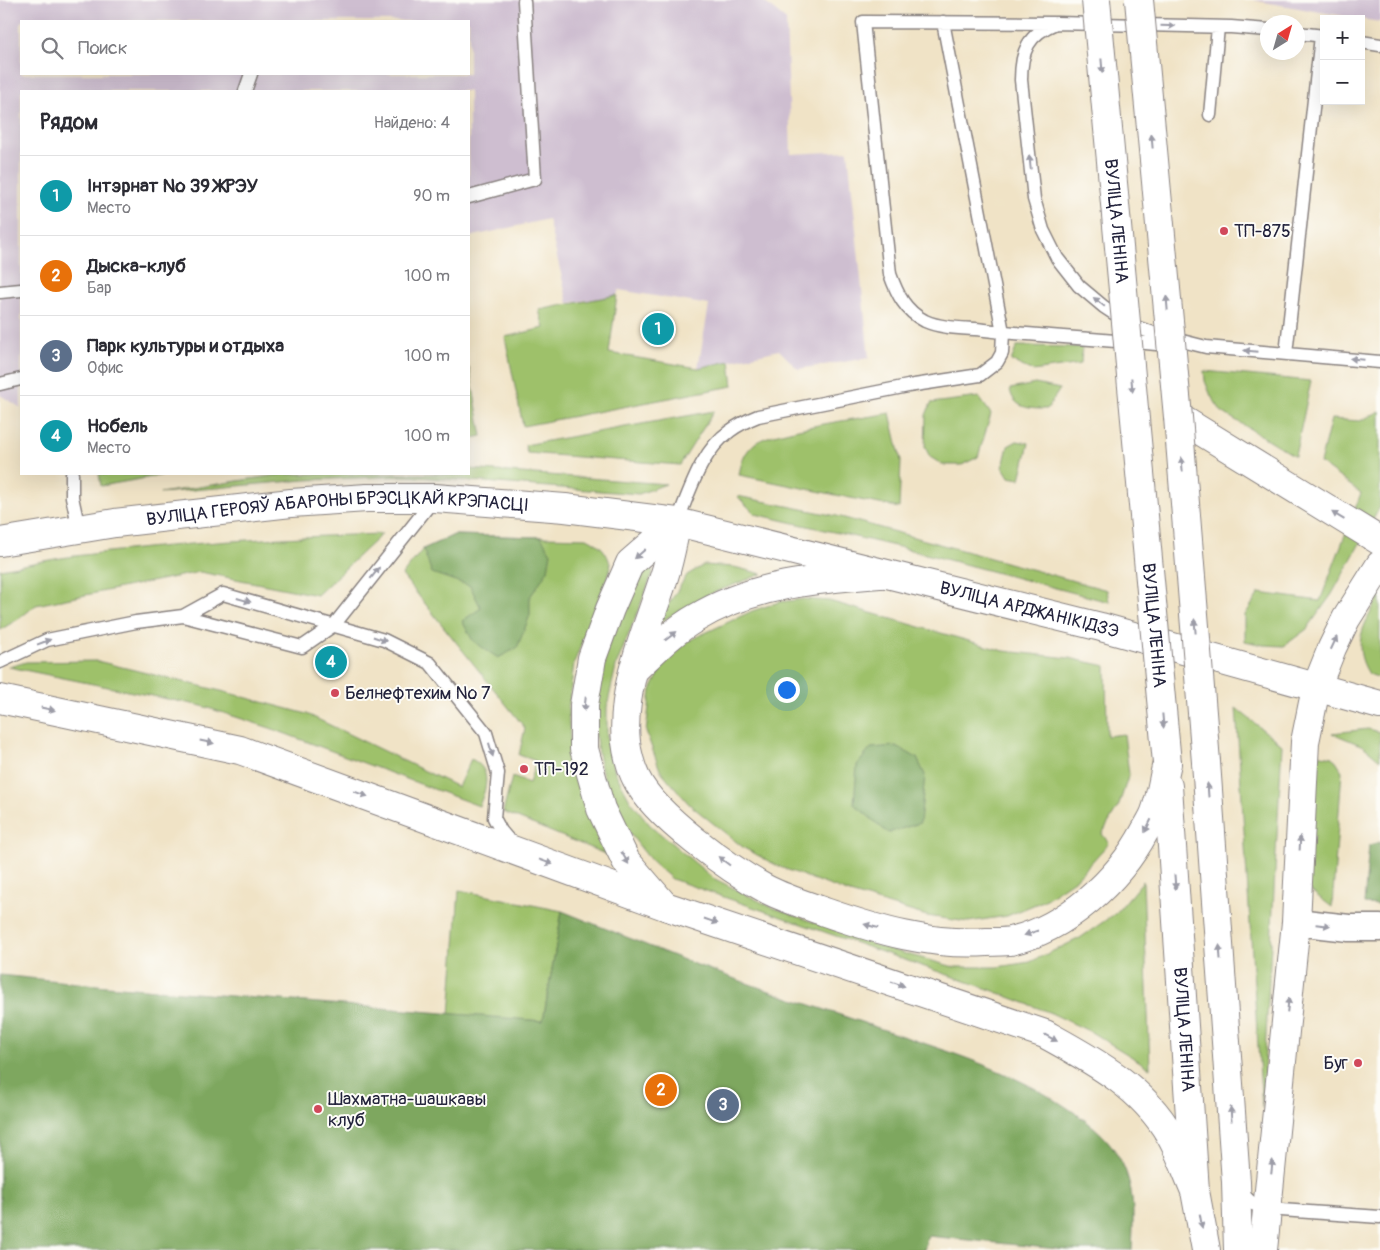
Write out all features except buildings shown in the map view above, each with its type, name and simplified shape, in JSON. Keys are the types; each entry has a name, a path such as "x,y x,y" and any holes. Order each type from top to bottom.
{"main road":[{"name":"ВУЛІЦА ЛЕНІНА","path":"1096,0 1167,764 1196,1191 1206,1250"},
{"path":"1139,0 1178,417 1206,762 1236,1182 1238,1250"},
{"path":"1178,417 1380,541"},
{"name":"ВУЛІЦА ГЕРОЯЎ АБАРОНЫ БРЭСЦКАЙ КРЭПАСЦІ","path":"0,542 115,523 291,503 367,498 434,498 565,508 677,522"},
{"path":"677,522 665,575 649,620 635,669 626,709 626,743 636,778 650,800 670,820 731,867 769,890 854,921 917,938 966,944 1010,941 1049,927 1084,904 1113,878 1136,848 1156,811 1167,764"},
{"path":"664,906 626,861 601,809 584,749 584,705 592,658 630,563 677,522"},
{"name":"ВУЛІЦА АРДЖАНІКІДЗЭ","path":"677,522 1101,628 1380,705"},
{"path":"1263,1250 1296,922 1305,742 1316,688 1332,648 1346,619 1380,565"},
{"path":"635,669 666,640 696,618 730,600 770,588 817,579 881,574"},
{"path":"0,699 240,750 664,906 1045,1034 1103,1066 1143,1098 1170,1134 1196,1191"}],"street":[{"path":"1296,922 1349,928 1380,928"}],"lane":[{"path":"470,197 535,179 524,1"},
{"path":"1260,30 1056,23 864,22 890,274 897,294 909,311 926,321 944,326 1380,362"},
{"path":"677,522 703,462 714,446 729,431 758,416 908,386 980,374 997,362 1002,353 1003,332 943,22"},
{"path":"1056,23 1044,28 1033,37 1025,49 1021,63 1021,80 1034,199 1043,230 1057,258 1079,286 1104,307 1133,326 1162,336 1206,347"},
{"path":"1210,115 1218,27"},
{"path":"1305,34 1320,36"},
{"path":"1365,43 1380,45"},
{"path":"1286,354 1320,54"},
{"path":"245,90 251,75"},
{"path":"0,292 20,290"},
{"path":"0,384 20,379"},
{"path":"72,475 72,498 79,529"},
{"path":"183,616 302,647 334,625 434,498"},
{"path":"0,662 47,640 136,622 183,616 223,594 384,640 430,663 486,733 498,773 494,818 501,831 517,851"},
{"path":"1236,1182 1239,1191 1247,1200 1256,1206 1267,1209 1380,1217"}],"shaded area":[{"path":"0,0 762,0 786,20 791,154 848,151 869,358 798,369 779,350 698,368 709,305 619,290 617,295 568,303 548,219 470,237 470,90 20,90 20,407 0,395"},
{"path":"1252,0 1380,0 1380,22 1365,20 1365,15 1338,15"}],"green space":[{"path":"617,295 609,353 698,368 730,361 733,386 523,426 505,337 544,328 539,310"},
{"path":"1017,346 1082,347 1081,364 1033,371 1011,361"},
{"path":"1204,371 1311,381 1295,456 1222,412 1211,396 1205,381"},
{"path":"470,372 482,436 470,439"},
{"path":"1035,384 1060,389 1047,409 1029,408 1019,404 1012,396 1010,389"},
{"path":"979,397 991,414 978,457 962,465 943,465 930,457 925,447 926,415 931,403"},
{"path":"714,411 680,465 527,453 525,445"},
{"path":"1380,411 1380,507 1332,594 1307,629 1284,646 1263,645 1245,641 1245,615 1259,593 1320,601 1361,493 1320,463 1331,419 1360,421"},
{"path":"890,413 901,461 899,508 739,475 745,455 754,444 763,439 797,429"},
{"path":"1017,441 1029,443 1020,479 1009,477 1003,467 1008,446"},
{"path":"470,469 666,484 639,494 407,476 304,480 160,493 277,475 470,475"},
{"path":"99,475 163,475 101,486"},
{"path":"737,496 837,516 1107,590 1109,602 899,547 755,514"},
{"path":"382,534 317,595 200,572 36,605 20,618 0,630 0,569 113,551 266,539"},
{"path":"454,535 587,538 600,546 608,557 611,567 574,663 568,711 571,752 610,856 503,812 512,777 529,783 536,761 519,755 525,728 402,575 423,549"},
{"path":"454,535 541,537 551,553 548,570 530,597 530,615 517,648 498,658 473,641 462,621 481,608 470,586 432,573 423,549"},
{"path":"650,565 653,573 616,666 607,707 607,740 615,772 630,800 650,825 713,878 769,906 881,947 954,967 997,967 1030,962 1080,938 1116,913 1143,881 1150,1068 1091,1032 1051,1013 991,990 672,879 651,860 629,832 607,787 596,739 595,714 598,688 606,651 643,568"},
{"path":"704,565 734,567 762,574 705,596 662,621 660,618 687,575"},
{"path":"1380,595 1380,678 1369,674 1363,663 1360,643 1365,624"},
{"path":"804,599 829,601 1004,651 1069,658 1106,666 1107,736 1124,734 1129,774 1119,805 1102,834 1109,843 1077,878 1043,901 1007,916 968,922 927,916 850,893 780,867 744,848 689,804 660,770 646,732 651,690 665,662 688,641 752,611 779,602"},
{"path":"97,661 307,714 458,787 471,759 483,768 485,774 486,780 482,800 479,806 270,728 202,706 9,667 26,662"},
{"path":"1236,708 1282,745 1262,1108"},
{"path":"1368,729 1380,732 1380,760 1363,746 1332,733"},
{"path":"896,746 917,758 925,775 920,823 888,833 854,804 857,765 871,748"},
{"path":"1316,754 1333,757 1342,771 1332,907 1307,888"},
{"path":"1380,842 1380,905 1364,904 1369,845"},
{"path":"459,890 562,911 543,1021 450,1015"},
{"path":"562,911 716,972 967,1058 1012,1077 1054,1100 1080,1116 1099,1132 1119,1157 1132,1195 1132,1250 1067,1250 928,1236 924,1250 0,1250 0,975 107,986 543,1021"}],"place":[{"name":"ТП-875","path":"1224,231"},
{"name":"Інтэрнат № 39 ЖРЭУ","path":"658,329"},
{"name":"Нобель","path":"331,662"},
{"name":"Белнефтехим № 7","path":"335,693"},
{"name":"ТП-192","path":"524,769"},
{"name":"Буг","path":"1358,1063"},
{"name":"Дыска-клуб","path":"661,1090"},
{"name":"Парк культуры и отдыха","path":"723,1105"},
{"name":"Шахматна-шашкавы клуб","path":"318,1109"}]}
